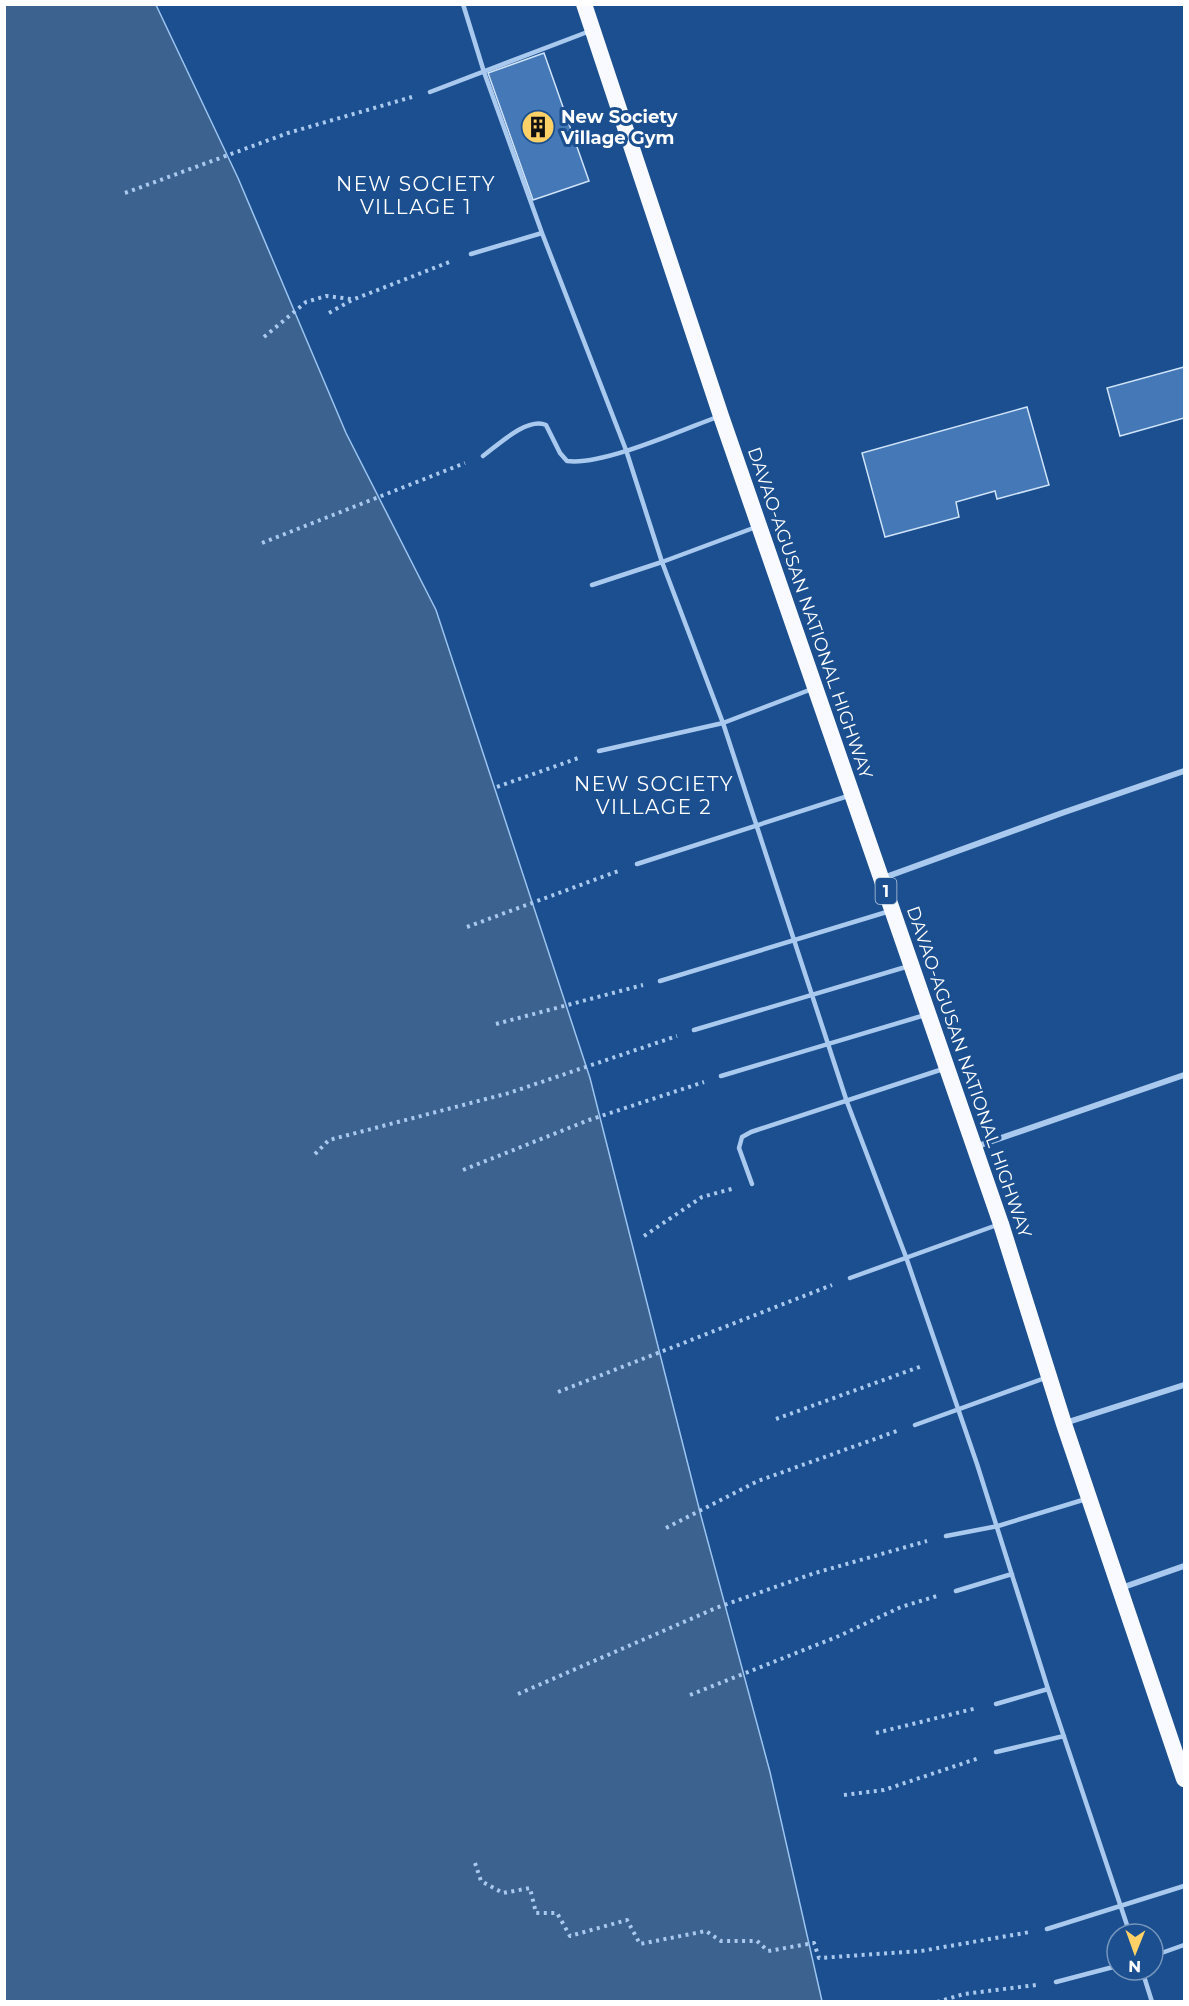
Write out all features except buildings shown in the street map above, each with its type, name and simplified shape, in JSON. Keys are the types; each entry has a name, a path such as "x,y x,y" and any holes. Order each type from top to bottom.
{"highway":[{"name":"DAVAO-AGUSAN NATIONAL HIGHWAY","path":"584,4 721,416 975,1148 1064,1424 1185,1779"}],"street":[{"path":"881,879 1185,771"},
{"path":"975,1148 1185,1075"},
{"path":"1064,1424 1185,1385"},
{"path":"1121,1588 1185,1566"}],"lane":[{"path":"464,4 484,72 542,233 626,450 662,562 723,723 847,1102 906,1257 998,1526 1048,1689 1126,1922"},
{"path":"430,92 592,30"},
{"path":"471,254 542,233"},
{"path":"483,456 522,428 533,423 540,422 546,425 560,453 567,461 589,461 721,416"},
{"path":"592,585 760,526"},
{"path":"599,751 723,723 816,688"},
{"path":"636,864 853,795"},
{"path":"660,981 893,910"},
{"path":"694,1030 911,965"},
{"path":"721,1076 828,1042 928,1014"},
{"path":"752,1184 739,1148 742,1137 751,1132 947,1067"},
{"path":"850,1278 1000,1224"},
{"path":"915,1425 1050,1376"},
{"path":"946,1536 998,1526 1090,1498"},
{"path":"956,1591 1012,1574"},
{"path":"996,1704 1048,1689"},
{"path":"996,1752 1064,1736"},
{"path":"1047,1929 1185,1886"},
{"path":"1165,1952 1185,1945"},
{"path":"1056,1982 1105,1969"},
{"path":"1146,1982 1152,2001"}],"path":[{"path":"125,192 288,133 430,92"},
{"path":"329,313 352,300 471,254"},
{"path":"264,337 306,302 326,296 352,300"},
{"path":"262,543 483,456"},
{"path":"497,787 599,751"},
{"path":"467,927 636,864"},
{"path":"496,1024 660,981"},
{"path":"315,1154 328,1140 508,1093 694,1030"},
{"path":"463,1170 589,1120 721,1076"},
{"path":"644,1236 702,1197 752,1184"},
{"path":"558,1392 850,1278"},
{"path":"776,1419 930,1363"},
{"path":"666,1528 758,1481 915,1425"},
{"path":"518,1694 716,1608 815,1573 946,1536"},
{"path":"690,1695 839,1636 901,1606 956,1591"},
{"path":"876,1733 996,1704"},
{"path":"844,1795 884,1790 996,1752"},
{"path":"475,1863 481,1881 502,1893 530,1888 536,1913 557,1913 570,1936 627,1920 640,1944 706,1931 721,1941 756,1941 768,1951 814,1943 819,1958 921,1951 1047,1929"},
{"path":"937,2001 964,1994 1056,1982"}],"water":[{"path":"5,4 156,5 238,178 346,433 436,610 590,1078 701,1516 770,1772 822,2001 5,2001"}],"place":[{"name":"New Society Village Gym","path":"538,127"}],"district":[{"name":"NEW SOCIETY VILLAGE 1","path":"416,196"},
{"name":"NEW SOCIETY VILLAGE 2","path":"654,796"}]}
